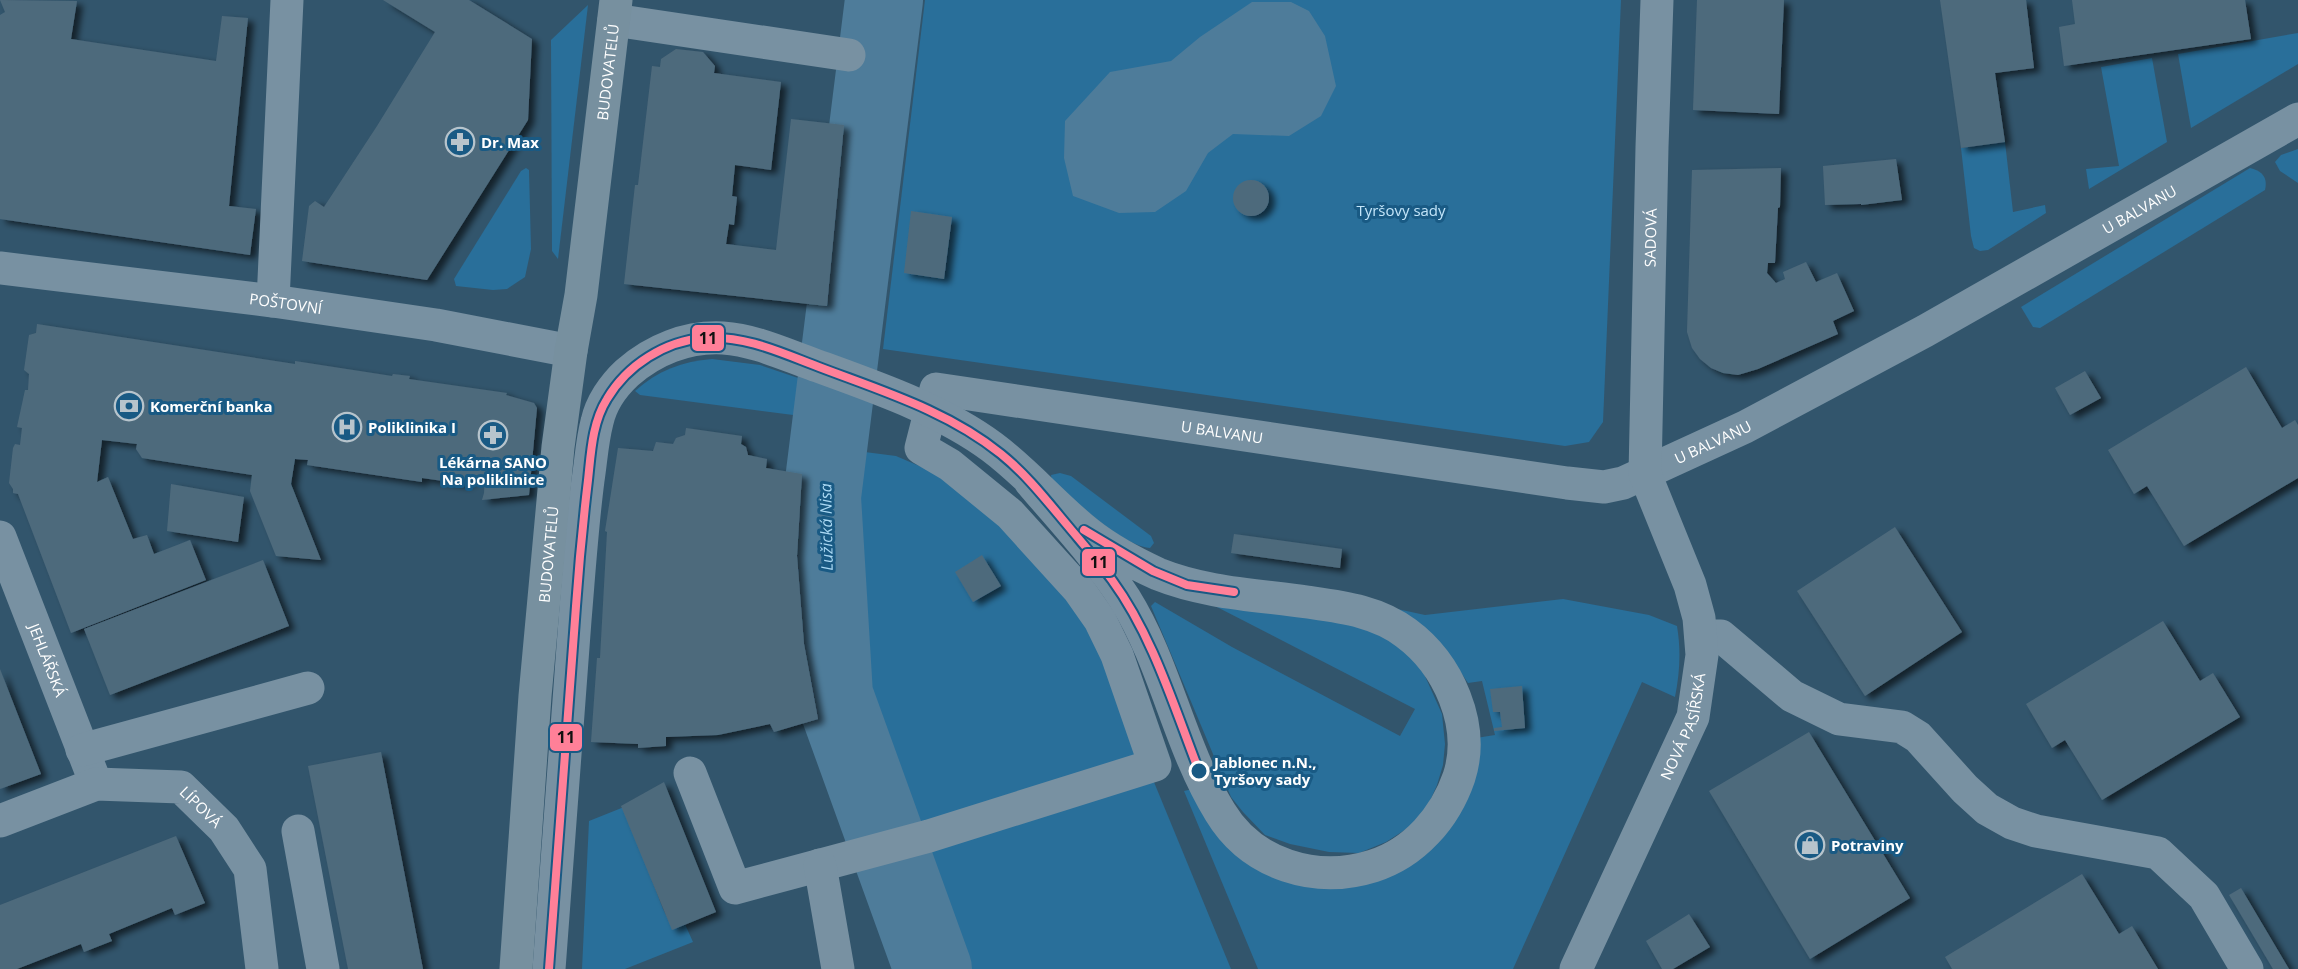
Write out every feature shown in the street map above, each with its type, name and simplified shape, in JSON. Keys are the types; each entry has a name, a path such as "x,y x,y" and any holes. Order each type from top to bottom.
{"main road":[{"name":"BUDOVATELŮ","path":"516,969 535,696 558,447 581,295 615,10"}],"street":[{"path":"273,301 287,0"},
{"name":"SADOVÁ","path":"1645,474 1657,0"},
{"path":"615,10 849,55"},
{"name":"U BALVANU","path":"931,412 936,389 1568,483 1604,487 1623,483 1745,427 1924,331 2298,119"},
{"name":"POŠTOVNÍ","path":"0,268 273,301 436,326 571,351"},
{"path":"549,969 583,525 593,441 599,413 619,381 641,362 679,342 702,338 726,338 748,342 815,365 931,412 963,428 994,448 1090,535 1153,572 1187,585 1336,606 1372,614 1403,630 1426,650 1441,668 1453,690 1461,717 1462,769 1452,795 1440,816 1419,839 1402,853 1378,864 1348,872 1320,873 1295,870 1265,855 1242,838 1223,818 1205,785 1150,649 1126,600 1101,566 1030,481"},
{"path":"690,773 735,888 959,827 1155,765 1117,655 1100,620 1079,590 1010,513 950,465 921,448 931,412"},
{"name":"NOVÁ PASÍŘSKÁ","path":"1576,969 1693,717 1702,655 1701,636 1690,585 1645,474"},
{"path":"550,538 583,525"},
{"name":"JEHLÁŘSKÁ","path":"0,537 96,784"},
{"path":"1701,636 1721,636 1792,696 1839,719 1902,727 1918,737 1965,789 1987,809 2012,823 2036,831 2158,853 2204,896 2247,969"},
{"path":"82,750 308,688"},
{"name":"LÍPOVÁ","path":"0,820 96,784 181,787 224,829 250,869 262,969"},
{"path":"298,831 323,969"},
{"path":"820,865 838,969"}],"green space":[{"name":"Tyršovy sady","path":"925,0 1621,0 1603,422 1589,442 1565,446 883,349"},
{"path":"588,5 558,259 552,251 551,40"},
{"path":"2298,33 2298,64 2191,128 2178,54"},
{"path":"2152,58 2167,142 2089,189 2086,169 2119,166 2101,67"},
{"path":"2005,142 2013,212 2045,205 2046,213 1988,250 1980,251 1974,248 1971,236 1961,148"},
{"path":"2298,149 2298,183 2280,171 2275,162 2281,155"},
{"path":"526,168 529,170 531,249 525,277 507,289 493,290 456,286 454,279 521,171"},
{"path":"2250,168 2263,175 2266,182 2265,190 2040,328 2033,327 2021,307"},
{"path":"712,359 760,365 804,380 801,416 640,395 635,391 652,378 671,368"},
{"path":"857,451 896,456 945,477 1016,537 1088,622 1231,969 955,969 873,746 842,579 838,452"},
{"path":"1060,473 1071,476 1151,536 1154,543 1150,548 1138,545 1125,539 1098,520 1052,481 1051,475"},
{"path":"1563,599 1649,615 1677,626 1678,679 1675,697 1642,682 1513,969 1258,969 1184,791 1197,788 1246,854 1409,864 1476,738 1495,735 1482,681 1468,683 1453,661 1388,607 1425,615"},
{"path":"1155,602 1232,647 1400,736 1415,709 1215,606 1328,617 1394,642 1420,665 1442,714 1445,744 1443,765 1426,810 1411,826 1386,842 1359,853 1329,852 1290,844 1265,835 1231,797 1151,606"},
{"path":"624,807 672,927 684,922 693,942 625,969 582,969 589,821"}],"shaded area":[{"path":"1252,2 1291,2 1309,11 1325,36 1336,86 1321,116 1289,136 1233,134 1208,153 1186,191 1155,212 1119,213 1073,196 1064,158 1065,121 1110,72 1171,61 1200,37"}],"building":[{"path":"0,0 77,1 71,39 216,61 222,16 248,18 229,206 256,209 250,255 0,219 0,15 5,12"},
{"path":"383,0 469,0 532,39 528,120 427,280 302,261 309,206 315,201 324,207 435,32"},
{"path":"1697,0 1784,0 1779,114 1693,110"},
{"path":"1940,0 2026,0 2034,68 1995,73 2005,142 1961,148"},
{"path":"2072,0 2245,0 2251,39 2064,66 2059,27 2075,24"},
{"path":"676,49 703,52 715,66 714,73 781,82 771,170 735,165 732,196 737,197 734,225 729,224 726,244 776,250 791,119 844,125 827,306 624,284 652,66 660,67 661,59"},
{"path":"1896,159 1902,200 1861,205 1825,205 1823,166"},
{"path":"1781,168 1775,263 1768,263 1767,273 1776,283 1785,279 1783,272 1806,262 1816,282 1837,273 1854,311 1833,321 1838,334 1758,369 1738,375 1723,373 1711,368 1700,359 1692,348 1687,332 1692,170"},
{"path":"1251,180 1264,185 1269,198 1264,211 1251,216 1238,211 1233,198 1238,185"},
{"path":"911,211 952,217 944,279 904,273"},
{"path":"37,324 295,364 295,361 392,376 393,374 410,376 409,379 507,393 506,395 534,403 537,408 529,495 482,500 485,477 473,475 464,484 422,478 422,482 307,465 308,460 295,459 291,484 321,560 276,556 250,491 252,475 142,458 136,449 137,444 102,440 97,482 108,477 133,539 147,535 154,554 190,540 206,580 71,633 18,494 13,493 9,483 13,448 15,444 20,445 22,428 17,427 25,390 28,390 29,374 24,370 29,335 36,333"},
{"path":"2246,367 2282,428 2295,420 2298,425 2298,478 2184,546 2147,486 2134,494 2108,450"},
{"path":"2085,371 2101,398 2070,415 2055,388"},
{"path":"686,428 742,436 741,444 746,447 748,455 767,459 766,468 802,474 797,556 804,644 818,719 774,732 770,724 718,735 666,737 666,746 638,748 638,744 591,742 597,658 600,658 607,532 605,531 618,448 653,451 656,442 673,444 676,438 685,435"},
{"path":"171,484 244,497 238,542 167,531"},
{"path":"1895,527 1962,632 1865,696 1797,591"},
{"path":"1234,534 1342,549 1340,568 1231,553"},
{"path":"982,555 1001,586 973,602 955,572"},
{"path":"263,560 289,626 110,695 84,629"},
{"path":"2163,621 2200,681 2213,673 2240,717 2102,800 2065,740 2052,748 2026,704"},
{"path":"0,669 41,774 0,789"},
{"path":"1522,686 1525,728 1494,731 1494,728 1502,727 1500,712 1493,712 1490,689"},
{"name":"Potraviny","path":"1809,732 1910,898 1810,959 1709,791"},
{"path":"381,752 423,969 348,969 308,766"},
{"path":"664,782 716,912 672,930 621,806"},
{"path":"176,836 205,903 175,915 172,908 109,934 112,941 84,952 81,944 17,969 0,969 0,905"},
{"path":"2082,874 2119,934 2132,926 2158,969 1952,969 1945,957"},
{"path":"2241,888 2289,969 2273,969 2229,895"},
{"path":"1689,914 1710,947 1673,969 1662,969 1646,941"}],"waterway":[{"name":"Lužická Nisa","path":"884,0 822,497 834,695 933,969"}],"transit line":[{"name":"11","path":"549,969 578,574 593,438 602,408 615,387 648,357 675,344 704,338 734,339 777,351 914,403 959,426 1001,454 1044,498 1101,566 1126,602 1162,672 1199,771"},
{"name":"11","path":"1084,530 1153,571 1187,585 1234,592"}],"place":[{"name":"Dr. Max","path":"460,142"},
{"name":"Komerční banka","path":"129,406"},
{"name":"Poliklinika I","path":"347,427"},
{"name":"Lékárna SANO Na poliklinice","path":"493,435"},
{"name":"Jablonec n.N., Tyršovy sady","path":"1199,771"},
{"name":"Potraviny","path":"1810,845"}]}
